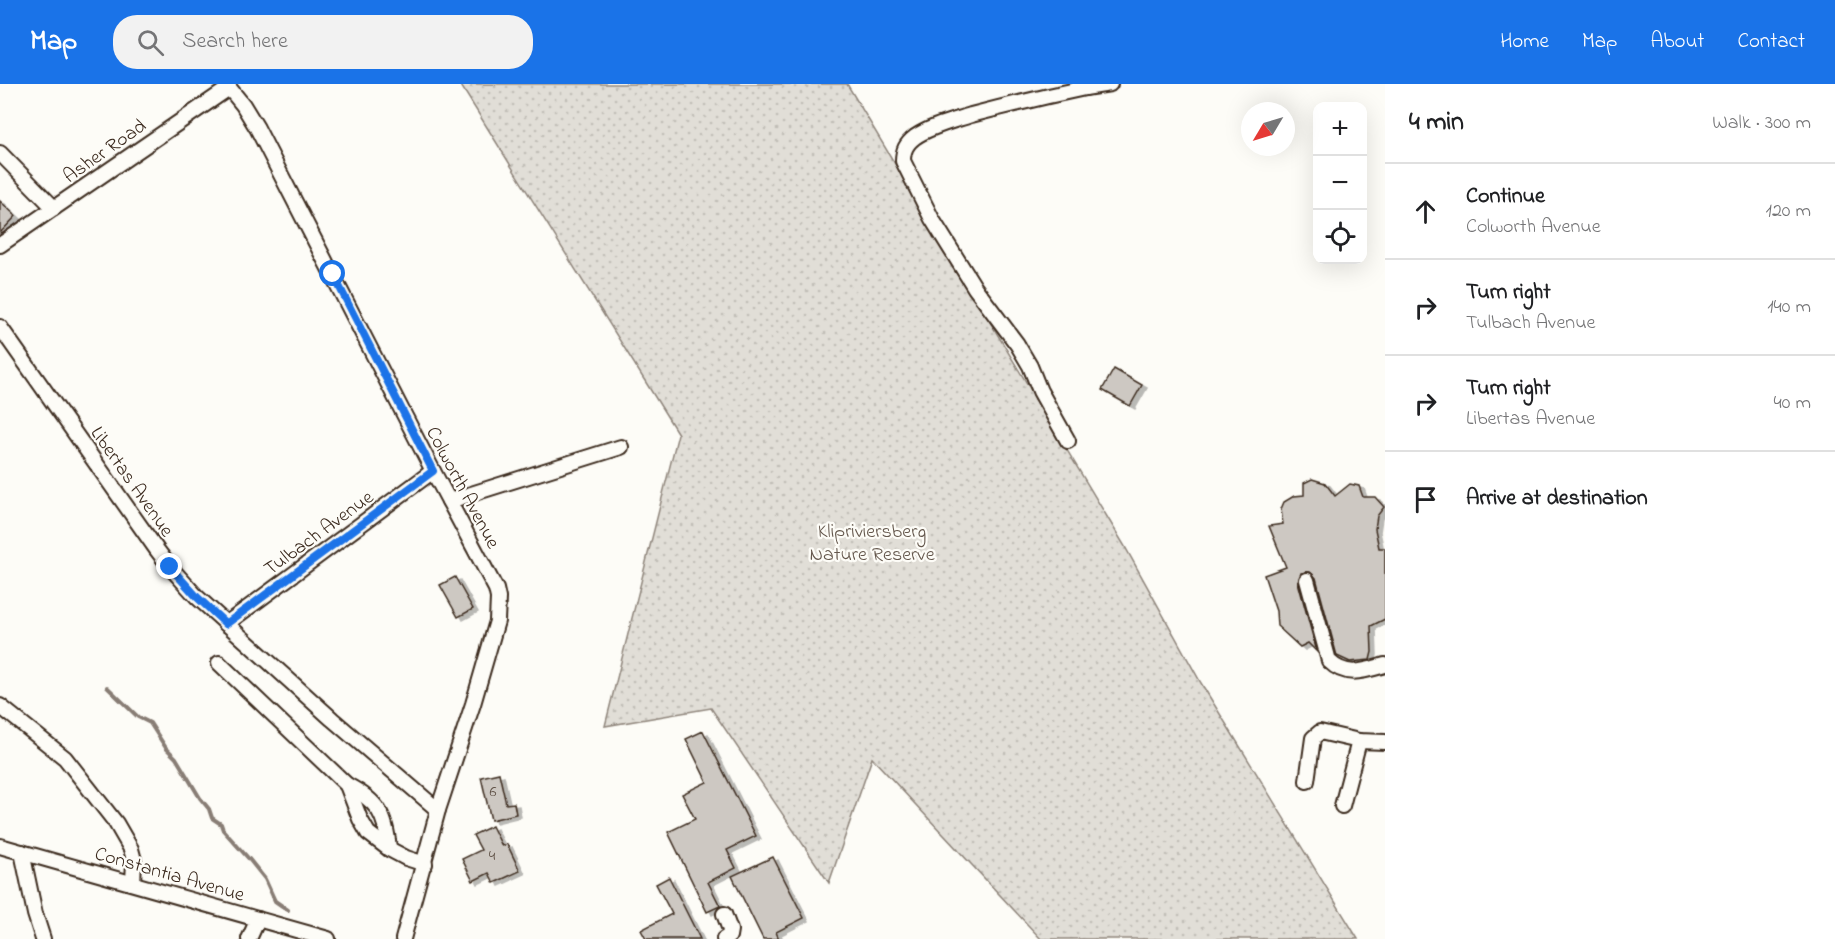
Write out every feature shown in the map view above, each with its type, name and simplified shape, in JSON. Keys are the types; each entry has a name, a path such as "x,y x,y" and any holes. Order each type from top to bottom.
{"street":[{"path":"1068,441 1040,391 1030,366 1017,344 975,288 926,208 903,161 906,145 925,131 952,121 1082,86 1110,84"},
{"name":"Asher Road","path":"0,245 227,86"},
{"name":"Colworth Avenue","path":"227,86 243,105 257,128 496,589 498,598 498,614 473,704 438,810 403,939"},
{"path":"0,153 54,208"},
{"name":"Libertas Avenue","path":"0,327 170,567 197,597 332,719 438,810"},
{"path":"449,501 621,447"},
{"name":"Tulbach Avenue","path":"226,624 433,471"},
{"path":"1307,580 1329,660 1334,666 1354,673 1385,665"},
{"path":"219,663 347,785 364,794 382,815 387,828 389,849"},
{"path":"0,706 65,758 103,805 131,849 134,860 133,883"},
{"path":"1307,781 1313,738 1320,732 1359,741 1385,742"},
{"path":"1342,806 1359,741"},
{"path":"347,785 368,833 389,849 425,864"},
{"name":"Constantia Avenue","path":"0,846 328,939"},
{"path":"22,852 35,914 43,939"},
{"path":"724,914 730,930 729,936 724,939"},
{"path":"249,939 258,919"}],"green space":[{"name":"Klipriviersberg Nature Reserve","path":"460,84 847,84 1124,545 1201,683 1358,939 1041,939 872,758 829,883 711,708 605,726 678,434"}],"building":[{"path":"0,201 16,216 0,233"},
{"path":"1114,369 1142,385 1130,406 1102,390"},
{"path":"1312,479 1325,483 1335,496 1350,484 1359,486 1363,497 1375,497 1384,507 1377,516 1375,529 1379,548 1385,548 1385,619 1371,626 1370,660 1350,662 1337,656 1316,578 1310,572 1301,573 1298,582 1317,652 1308,643 1300,647 1277,626 1276,611 1264,575 1286,567 1269,526 1283,524 1281,509 1284,502 1294,496 1304,495 1304,483"},
{"path":"455,577 473,609 458,617 440,585"},
{"path":"703,731 756,836 727,850 736,868 708,882 720,906 707,912 668,832 695,819 682,794 707,782 686,739"},
{"path":"499,773 506,804 514,803 516,814 491,820 481,777"},
{"path":"492,826 502,846 507,844 520,871 494,883 489,873 473,881 462,859 481,850 473,835"},
{"path":"773,857 804,918 776,932 779,939 763,939 732,876"},
{"path":"669,877 700,939 646,939 641,930 672,914 656,884"}],"waterway":[{"path":"107,687 138,717 150,723 166,748 176,758 209,809 212,818 221,824 223,830 265,879 275,901 288,910"}],"route":[{"path":"170,567 226,624 433,471 333,274"}]}
